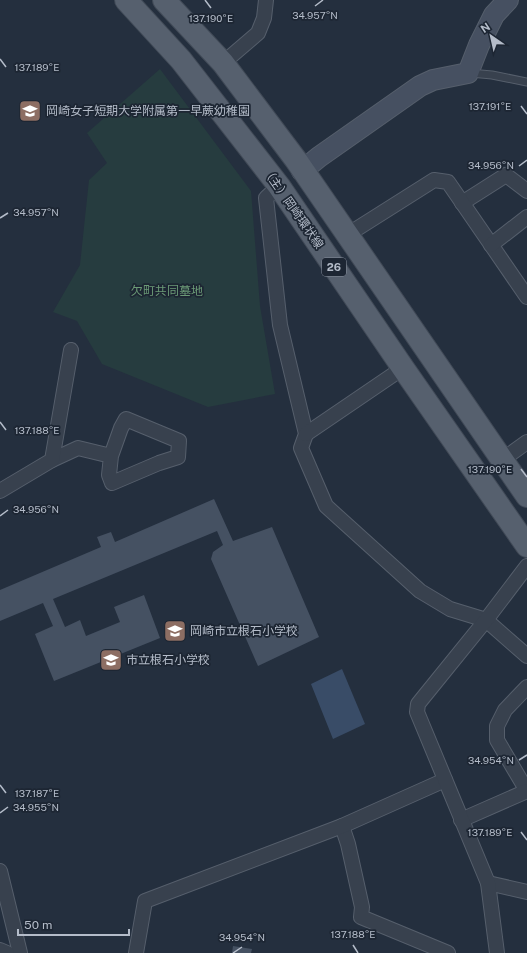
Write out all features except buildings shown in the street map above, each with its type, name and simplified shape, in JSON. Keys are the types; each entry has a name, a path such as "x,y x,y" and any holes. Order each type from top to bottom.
{"main road":[{"name":"（主）岡崎環状線","path":"126,0 181,60 279,186 527,546"},
{"name":"26","path":"164,0 222,63 302,170 527,496"}],"street":[{"path":"222,63 258,33 264,18 266,0"},
{"path":"302,170 420,86 434,80 468,73 479,45 494,15 508,0"},
{"path":"462,203 506,175 527,191"},
{"path":"347,235 434,180 448,182 527,297"},
{"path":"279,186 266,198 280,325 306,434 301,448 326,506 420,590 450,609 486,620 527,656"},
{"path":"491,245 527,217"},
{"path":"52,460 71,350"},
{"path":"306,434 403,368"},
{"path":"126,419 179,441 178,457 112,483 109,474 111,456 121,428 126,419"},
{"path":"502,460 527,442"},
{"path":"0,491 52,460 78,448 111,456"},
{"path":"496,953 488,883 417,712 418,704 486,620 527,566"},
{"path":"461,820 527,791 497,740 497,726 505,710 527,687"},
{"path":"136,953 145,901 342,826 444,780"},
{"path":"342,826 348,844 362,907 361,916 448,953"},
{"path":"0,871 20,953"},
{"path":"488,883 527,892"},
{"path":"0,950 7,953"}],"lane":[{"path":"468,73 492,75 527,82"}],"green space":[{"name":"欠町共同墓地","path":"160,69 251,191 260,306 275,394 208,407 102,364 77,321 53,312 80,265 89,180 107,163 87,133"}],"water":[{"path":"342,669 365,724 333,739 311,684"}],"place":[{"name":"岡崎女子短期大学附属第一早蕨幼稚園","path":"30,111"},
{"name":"岡崎市立根石小学校","path":"175,631"},
{"name":"市立根石小学校","path":"111,660"}]}
